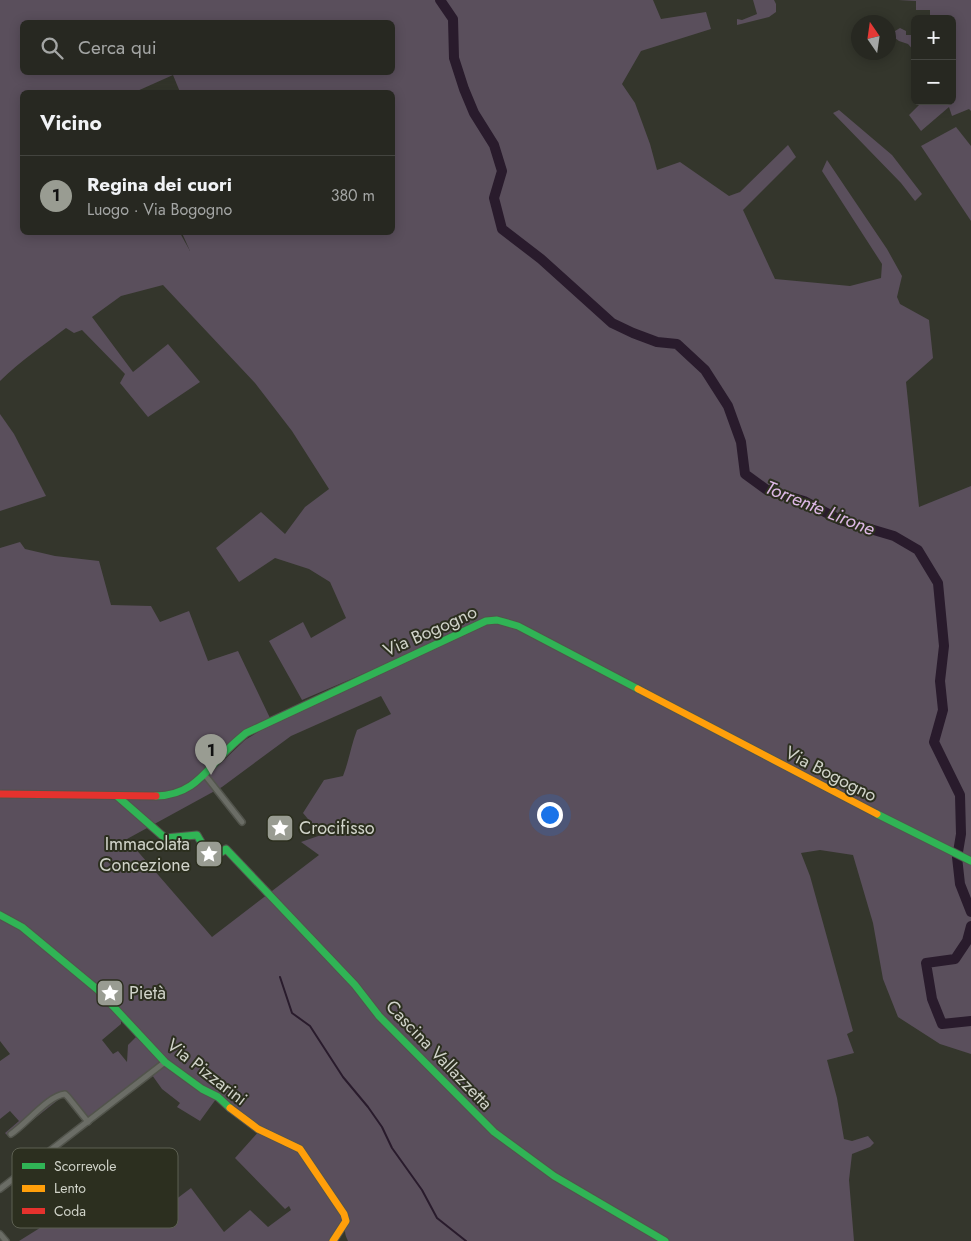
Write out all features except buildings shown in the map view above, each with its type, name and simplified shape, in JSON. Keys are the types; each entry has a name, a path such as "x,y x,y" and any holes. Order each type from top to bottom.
{"street":[{"name":"Via Bogogno","path":"0,794 166,796 183,791 204,775 246,733 486,621 497,620 518,626 823,787 971,862"},
{"path":"204,775 242,822"},
{"name":"Cascina Vallazzetta","path":"117,796 165,838 197,835 211,859 226,849 355,985 379,1016 494,1132 554,1176 665,1241"},
{"name":"Via Pizzarini","path":"0,915 22,927 98,990 165,1062 202,1089 218,1097 243,1119 258,1129 300,1149 344,1214 346,1221 333,1241"},
{"path":"54,1148 165,1062"},
{"path":"11,1134 21,1128 49,1101 60,1094 65,1094 68,1097 88,1122"},
{"path":"0,1189 12,1180"},
{"path":"0,1234 6,1241"}],"shaded area":[{"path":"0,0 653,0 661,19 706,12 711,29 641,51 622,84 635,103 657,170 680,162 729,196 740,192 788,145 796,157 743,210 775,279 850,286 881,278 882,264 822,171 827,160 887,249 902,276 897,297 900,304 929,320 933,358 906,382 919,507 971,486 971,1054 940,1044 898,1017 883,979 873,923 853,855 820,850 801,853 810,876 853,1031 847,1034 854,1053 827,1060 837,1098 844,1139 852,1141 868,1136 874,1143 870,1147 852,1154 849,1180 854,1241 348,1241 345,1231 348,1221 300,1149 256,1126 231,1104 166,1061 100,990 0,913 0,796 135,799 198,785 245,740 268,726 398,659 302,700 269,641 303,622 311,638 346,618 330,582 309,569 275,558 239,582 216,548 261,512 285,534 305,507 329,489 292,431 255,383 163,285 121,296 92,317 133,372 168,344 200,382 148,417 120,383 125,374 82,330 74,333 66,328 0,381","holes":["381,696 391,714 357,730 343,776 324,780 303,813 317,830 324,834 301,842 319,855 212,937 127,839 222,787 291,736"]},
{"path":"753,0 774,0 776,12 769,17 737,25 737,19 742,20 757,14"},
{"path":"898,0 971,0 971,111 969,109 952,116 949,107 921,131 909,115 919,105 956,105 956,15 930,15 930,10 916,10 916,1"},
{"path":"900,28 906,31 906,35 911,35 911,47 896,39 896,30"},
{"path":"839,110 892,155 922,194 915,201 901,183 833,113"},
{"path":"956,127 971,146 971,221 921,146"},
{"path":"0,414 14,434 46,496 0,511"},
{"path":"20,542 25,549 55,556 99,561 111,605 151,606 160,622 189,611 208,661 238,651 270,718 246,730 236,738 195,781 187,786 165,793 64,795 0,790 0,548"},
{"path":"0,917 16,925 96,992 122,1020 121,1024 102,1040 113,1054 118,1051 127,1062 128,1045 136,1037 161,1062 86,1121 67,1098 63,1096 10,1138 5,1133 19,1121 10,1111 0,1119 0,1061 10,1054 0,1041"},
{"path":"165,1065 216,1099 200,1121 177,1107 180,1103 162,1089 152,1075"},
{"path":"260,1130 300,1150 321,1180 344,1221 331,1241 19,1241 40,1228 178,1228 178,1198 191,1188 224,1232 250,1210 268,1227 291,1210 289,1206 285,1209 235,1158"}],"waterway":[{"name":"Torrente Lirone","path":"440,0 453,19 454,58 464,89 474,113 494,145 502,171 494,198 502,229 541,259 612,323 657,342 677,344 705,370 728,406 741,442 745,474 767,490 804,501 840,520 894,536 918,550 938,583 944,646 940,681 943,710 934,742 960,795 961,834 958,852"},
{"name":"Torrente Lirone","path":"957,857 960,884 971,912"},
{"name":"Torrente Lirone","path":"971,926 967,941 955,959 926,963 932,999 942,1024 971,1021"},
{"path":"280,977 292,1013 310,1026 343,1077 368,1107 382,1127 392,1148 422,1190 437,1218 466,1241"}],"traffic: fast":[{"path":"156,796 169,795 189,787 205,774 246,733 486,621 497,620 518,626 638,689"},
{"path":"117,796 165,838 197,835 211,859 226,849 355,985 379,1016 494,1132 554,1176 665,1241"},
{"path":"877,814 971,861"},
{"path":"0,915 22,927 98,990 165,1062 202,1089 218,1097 230,1108"}],"traffic: slow":[{"path":"638,689 877,814"},
{"path":"230,1108 258,1129 300,1149 344,1214 346,1221 333,1241"}],"traffic: jam":[{"path":"0,794 156,796"}],"place":[{"name":"Regina dei cuori","path":"211,775"},
{"name":"Crocifisso","path":"280,828"},
{"name":"Immacolata Concezione","path":"209,854"},
{"name":"Pietà","path":"110,993"}]}
